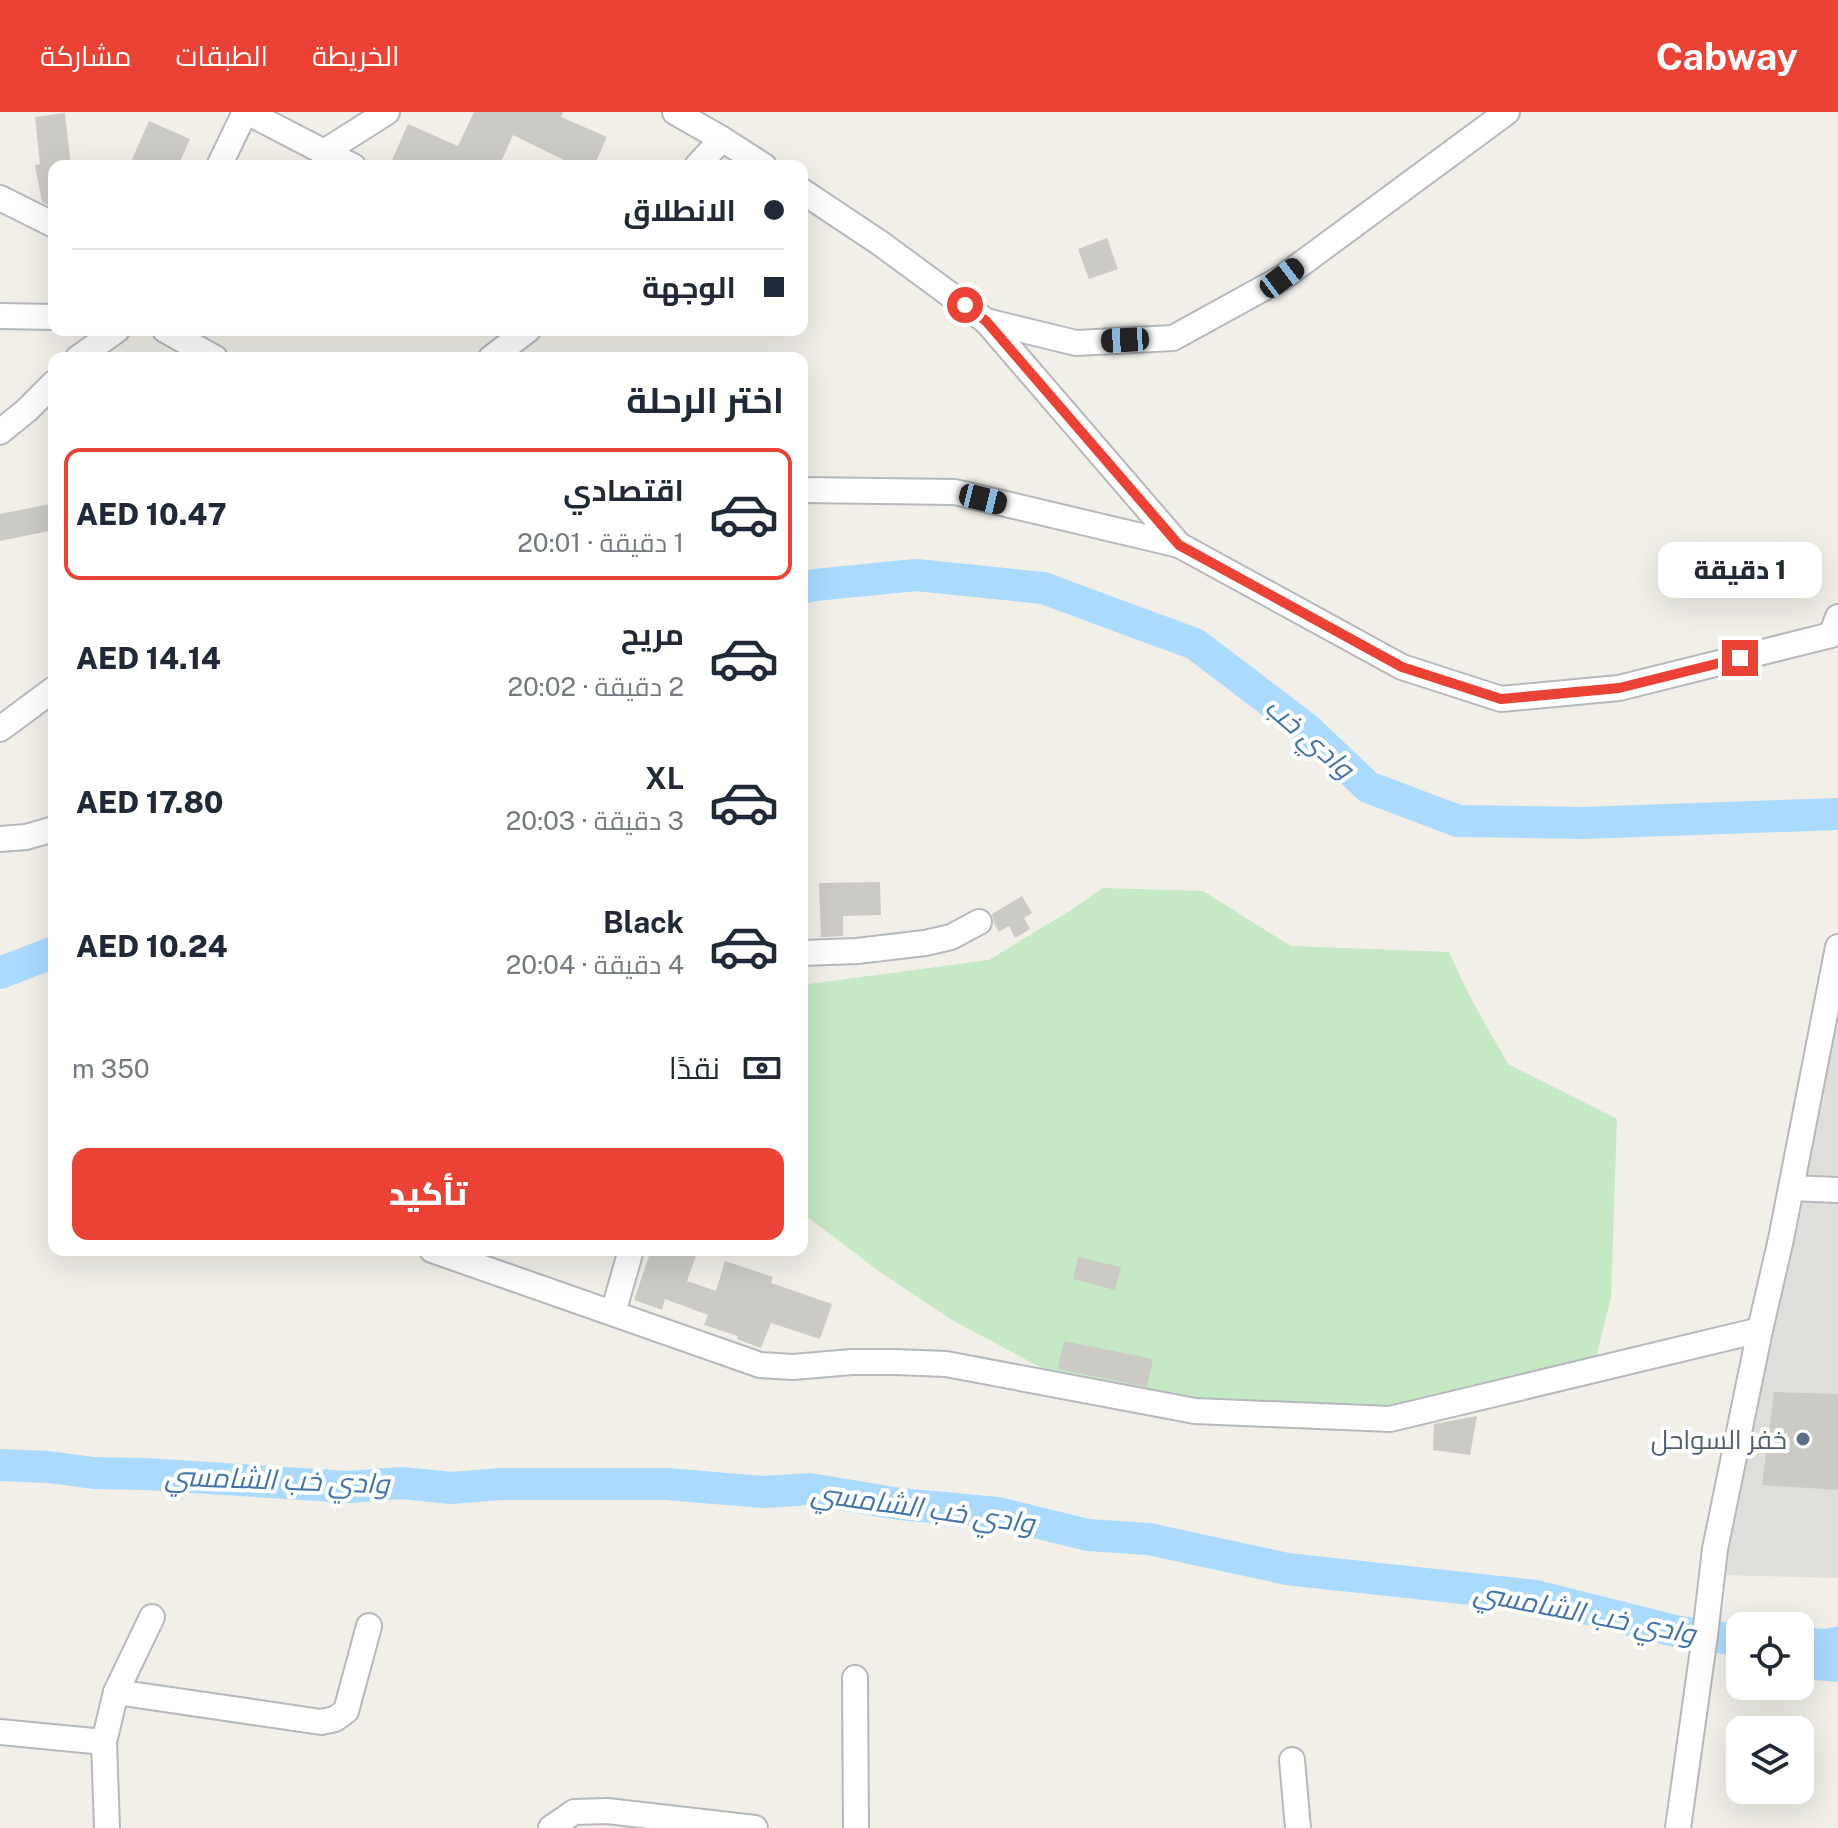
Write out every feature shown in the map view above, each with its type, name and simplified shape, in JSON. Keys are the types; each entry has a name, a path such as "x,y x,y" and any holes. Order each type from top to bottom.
{"street":[{"path":"222,160 246,112 341,160"},
{"path":"324,152 387,112"},
{"path":"675,112 755,160"},
{"path":"986,321 1076,343 1173,338 1282,278 1507,112"},
{"path":"703,160 722,139"},
{"path":"808,195 880,243 986,321 1179,545"},
{"path":"0,198 48,222"},
{"path":"0,316 48,317"},
{"path":"86,352 109,336"},
{"path":"176,336 204,352"},
{"path":"499,352 520,336"},
{"path":"0,432 48,389"},
{"path":"808,490 955,492 1179,545 1402,667 1501,699 1619,688 1831,635 1838,617"},
{"path":"0,729 48,693"},
{"path":"0,839 26,837 48,831"},
{"path":"808,953 925,943 951,937 979,922"},
{"path":"1678,1828 1715,1549 1791,1188 1831,1019 1838,947"},
{"path":"1791,1188 1838,1190"},
{"path":"449,1256 760,1365 793,1367 852,1362 946,1364 1195,1411 1390,1419 1760,1330"},
{"path":"613,1313 629,1256"},
{"path":"107,1828 104,1742 116,1692 152,1617"},
{"path":"116,1692 321,1722 335,1719 346,1711 369,1626"},
{"path":"855,1678 856,1828"},
{"path":"0,1732 104,1742"},
{"path":"1292,1760 1298,1828"},
{"path":"551,1828 574,1812 607,1811 755,1828"}],"shaded area":[{"path":"1838,974 1838,1578 1719,1575"}],"green space":[{"path":"1103,888 1203,891 1291,946 1449,952 1508,1064 1617,1119 1611,1297 1591,1379 1384,1425 1189,1416 1057,1376 952,1320 880,1272 808,1218 808,984 989,960"}],"water":[{"path":"1838,1626 1838,1682 1814,1680 1814,1628"}],"building":[{"path":"474,112 563,112 561,117 607,137 597,160 564,160 513,135 502,160 392,160 408,124 458,146"},
{"path":"65,113 70,160 48,160 48,205 42,202 35,165 40,164 35,117"},
{"path":"149,121 190,139 181,160 132,160"},
{"path":"1107,238 1118,269 1089,279 1078,249"},
{"path":"48,504 48,531 0,541 0,514"},
{"path":"880,882 881,915 843,916 843,936 821,937 819,883"},
{"path":"1022,896 1032,913 1024,918 1030,929 1015,938 1009,926 999,932 992,914"},
{"path":"649,1256 696,1256 687,1281 716,1291 725,1261 773,1277 771,1283 832,1304 820,1339 771,1323 761,1348 737,1339 738,1336 704,1325 708,1315 665,1299 662,1310 634,1300"},
{"path":"1078,1257 1121,1267 1115,1290 1073,1279"},
{"path":"1064,1341 1153,1359 1147,1387 1058,1369"},
{"name":"خفر السواحل","path":"1774,1392 1838,1394 1838,1490 1762,1485"},
{"path":"1477,1416 1470,1455 1433,1450 1434,1424"}],"waterway":[{"name":"وادي خب","path":"808,587 916,575 1043,588 1195,644 1307,729 1368,787 1458,821 1583,823 1838,814"},
{"name":"وادي خب","path":"0,973 48,954"},
{"name":"وادي خب الشامسي","path":"0,1465 348,1487 402,1483 451,1488 501,1484 666,1484 764,1492 810,1489 900,1504 998,1513 1088,1535 1149,1539 1287,1569 1536,1596 1675,1631 1726,1638"}],"place":[{"name":"خفر السواحل","path":"1803,1439"}],"route":[{"path":"965,305 986,321 1179,545 1402,667 1501,699 1619,688 1740,658"}]}
